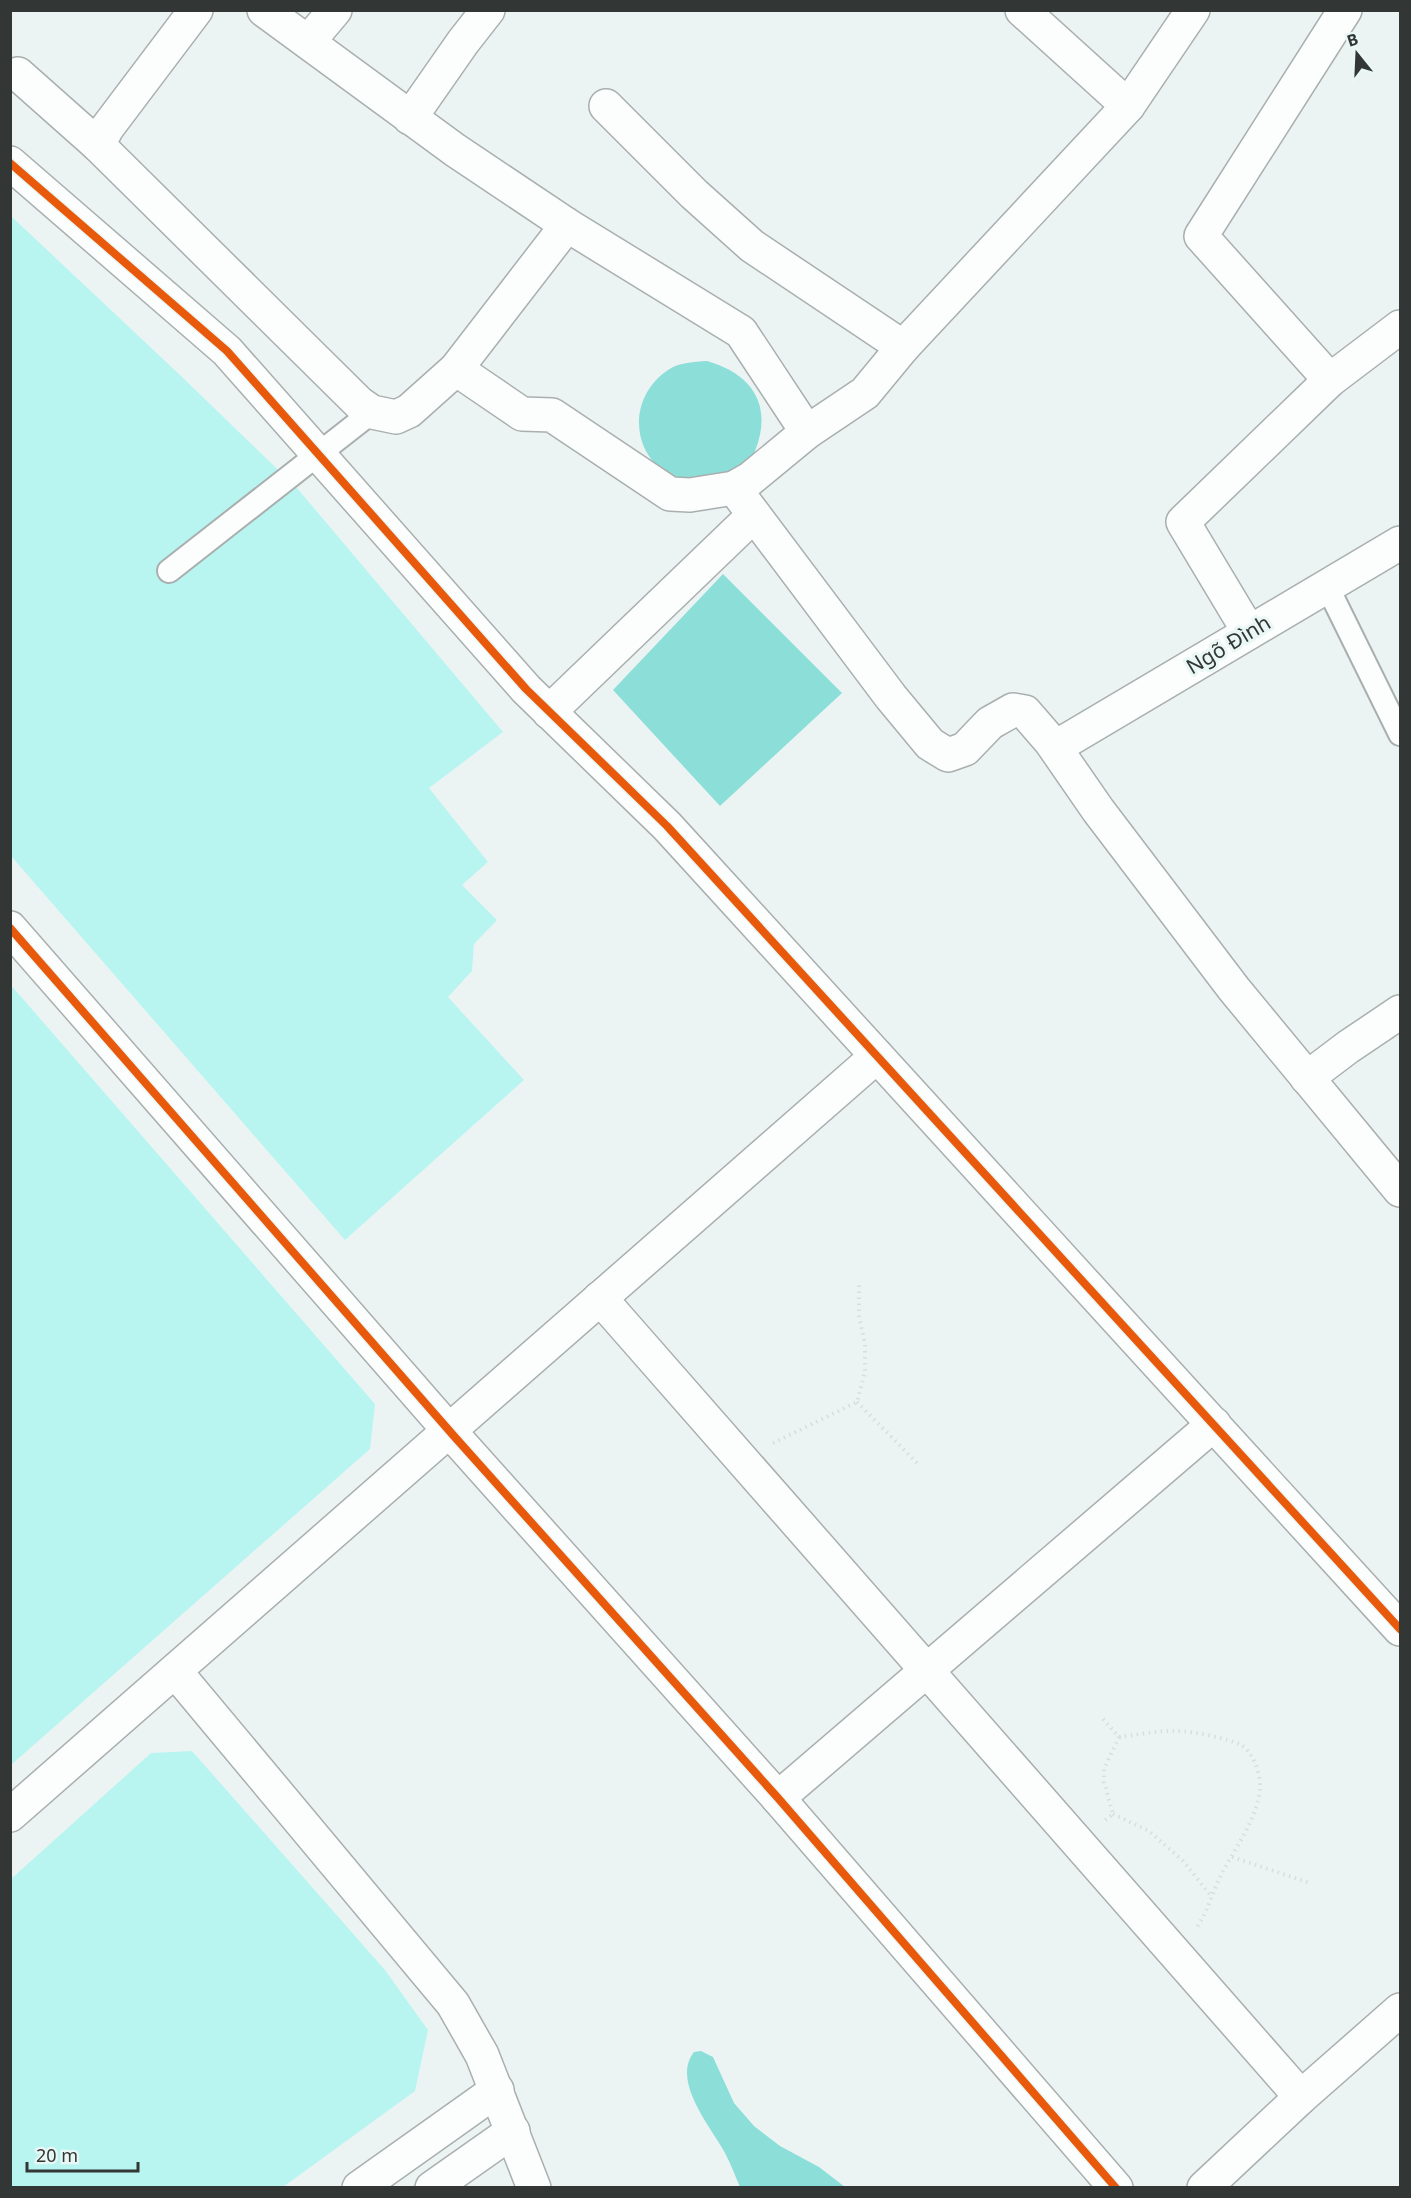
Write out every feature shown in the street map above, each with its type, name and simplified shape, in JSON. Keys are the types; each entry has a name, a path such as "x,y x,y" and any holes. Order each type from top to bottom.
{"street":[{"path":"98,145 107,128 196,10"},
{"path":"264,10 455,150 567,225 741,333 807,432"},
{"path":"308,42 334,10"},
{"path":"410,118 488,10"},
{"path":"1022,10 1128,106"},
{"path":"456,369 522,414 552,414 670,494 690,495 734,488 750,479 807,432 865,393 903,347 1128,106 1193,10"},
{"path":"1330,380 1201,237 1345,10"},
{"path":"18,74 98,145 316,363 372,412 396,417 408,411 456,369 567,225"},
{"path":"606,106 694,194 752,246 903,347"},
{"path":"10,163 227,351 526,689 667,826 1401,1629"},
{"path":"1249,632 1183,522 1330,380 1401,327"},
{"path":"734,488 891,697 930,744 948,755 965,749 990,723 1012,710 1025,712 1056,747 1098,810 1234,989 1401,1190"},
{"path":"549,712 754,515"},
{"name":"Ngõ Đình","path":"1056,747 1401,543"},
{"path":"10,928 449,1431 778,1798 1116,2187"},
{"path":"1307,1078 1348,1047 1401,1012"},
{"path":"10,1815 877,1056"},
{"path":"600,1298 1301,2097"},
{"path":"778,1798 1214,1424"},
{"path":"175,1671 453,2004 482,2055 534,2187"},
{"path":"1204,2187 1301,2097 1401,2010"},
{"path":"359,2187 497,2090"},
{"path":"432,2187 513,2131"}],"lane":[{"path":"169,570 372,412"},
{"path":"1327,586 1401,734"}],"path":[{"path":"770,1446 857,1402 865,1371 865,1344 859,1316 859,1281"},
{"path":"857,1402 918,1464"},
{"path":"1103,1719 1119,1737"},
{"path":"1119,1737 1179,1731 1242,1745 1253,1759 1260,1776 1260,1792 1248,1826 1220,1877 1198,1925 1192,1930"},
{"path":"1119,1737 1104,1769 1104,1782 1113,1814 1149,1831 1183,1861 1212,1897"},
{"path":"1100,1824 1113,1814"},
{"path":"1232,1857 1310,1882"}],"shaded area":[{"path":"11,216 297,488 503,732 429,788 488,862 462,885 497,920 474,944 472,971 448,997 524,1080 345,1240 11,856"},
{"path":"707,361 736,374 755,394 762,420 760,435 752,457 738,469 696,480 678,481 660,470 647,453 639,428 643,402 648,390 668,370 682,364"},
{"path":"723,574 842,693 720,806 613,690"},
{"path":"10,984 375,1404 370,1449 11,1765"},
{"path":"192,1751 385,1970 428,2030 415,2091 283,2187 11,2187 11,1879 151,1753"},
{"path":"701,2051 713,2057 734,2103 754,2126 780,2146 819,2167 845,2187 740,2187 727,2157 690,2090 687,2076 688,2064 694,2052"}],"cycle path":[{"path":"10,163 227,351 526,689 667,826 1400,1629"},
{"path":"10,928 453,1435 778,1798 1116,2188"}]}
